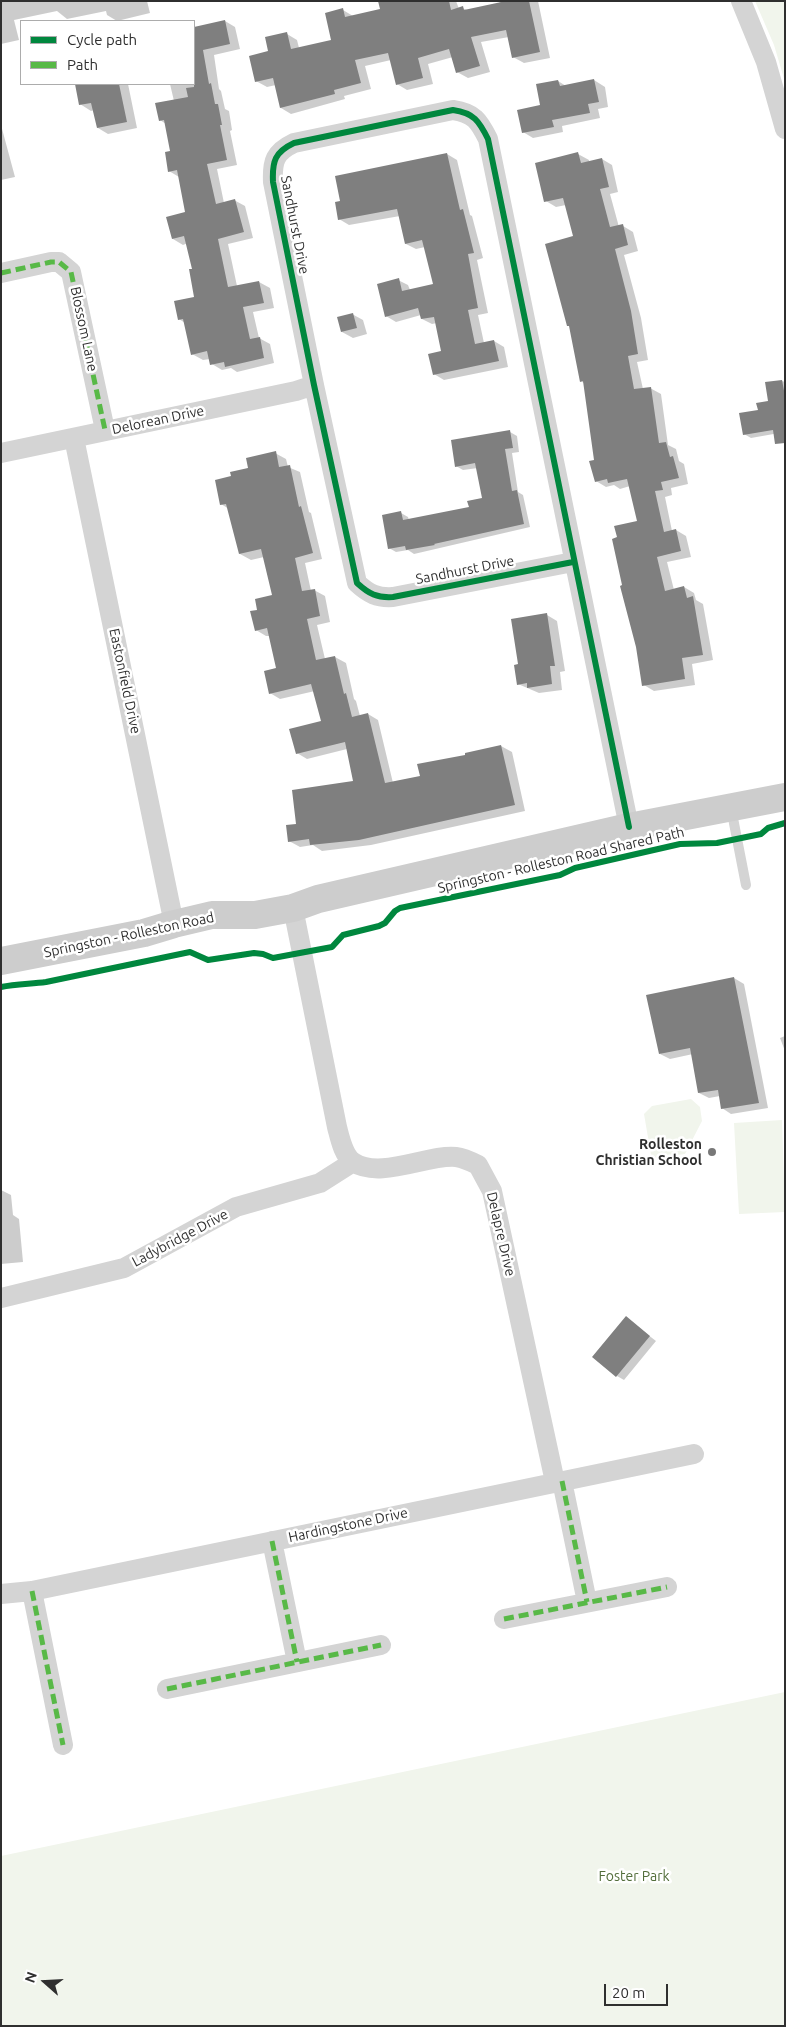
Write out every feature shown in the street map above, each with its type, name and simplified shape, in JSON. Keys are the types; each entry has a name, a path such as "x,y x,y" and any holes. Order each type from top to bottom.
{"main road":[{"name":"Springston - Rolleston Road","path":"1,961 144,933 212,915 255,915 293,908 318,899 629,827 785,797"}],"street":[{"path":"741,1 766,62 785,129"},
{"name":"Sandhurst Drive","path":"573,562 393,597 378,598 366,592 357,583 273,182 272,168 283,148 294,143 453,110 466,112 482,125 488,139 573,562 629,827"},
{"name":"Blossom Lane","path":"1,273 51,262 59,262 70,272 105,430"},
{"name":"Delorean Drive","path":"1,453 296,391 314,385"},
{"name":"Eastonfield Drive","path":"74,438 174,924"},
{"path":"293,908 337,1127 345,1152 353,1162"},
{"name":"Delapre Drive","path":"353,1162 370,1167 390,1168 456,1157 478,1165 492,1191 587,1602"},
{"name":"Ladybridge Drive","path":"1,1298 124,1268 236,1207 320,1182 353,1162"},
{"name":"Hardingstone Drive","path":"1,1594 32,1591 694,1454"},
{"path":"272,1541 297,1662"},
{"path":"504,1619 666,1586"},
{"path":"32,1591 63,1745"},
{"path":"168,1689 381,1644"}],"lane":[{"path":"731,808 746,885"}],"green space":[{"path":"755,1 785,1 785,82 774,45"},
{"path":"691,1099 700,1107 702,1121 685,1154 655,1158 651,1155 644,1114 652,1106"},
{"path":"782,1120 785,1212 739,1214 734,1123"},
{"name":"Foster Park","path":"785,1692 785,2026 1,2026 1,1856"}],"building":[{"path":"378,1 449,1 451,10 463,6 464,10 506,1 529,1 540,52 512,58 506,30 471,37 480,66 456,73 449,49 418,58 423,78 396,85 388,53 355,60 361,83 334,90 335,94 280,108 273,78 255,82 249,56 268,51 265,37 287,32 291,49 331,40 325,13 343,8 345,17 380,9"},
{"path":"225,20 230,44 203,50 209,84 211,83 215,104 218,104 227,160 207,164 216,204 235,199 244,232 218,239 228,287 259,281 264,303 243,307 250,339 260,337 264,358 225,367 224,362 210,365 207,351 191,355 183,319 178,320 174,301 194,297 189,269 192,269 184,236 172,239 166,217 185,212 177,170 168,172 165,152 170,151 164,120 159,121 155,103 188,97 186,88 194,87 195,27"},
{"path":"594,79 599,102 588,104 590,113 552,120 554,127 522,133 517,110 540,105 536,84 558,80 560,86"},
{"path":"75,85 119,85 127,122 97,128 91,103 79,105"},
{"path":"578,152 581,163 602,158 609,187 600,189 610,227 623,224 628,245 615,249 631,311 638,354 628,356 634,389 651,387 659,443 666,442 670,457 673,456 679,478 661,482 663,490 655,491 664,532 676,529 681,551 657,557 665,591 684,586 687,598 693,596 703,655 682,658 685,679 642,686 636,647 620,586 622,585 612,539 617,537 614,526 637,521 627,479 608,483 607,479 595,482 589,461 594,460 583,381 580,382 569,326 567,326 545,244 573,236 563,198 544,202 535,163"},
{"path":"447,153 460,210 463,209 474,253 468,254 478,308 468,310 475,344 494,340 499,361 433,375 428,354 441,351 434,317 421,319 418,308 385,317 377,284 399,278 402,291 433,284 422,240 405,244 397,209 338,220 335,202 340,201 335,176"},
{"path":"353,313 357,328 341,332 337,317"},
{"path":"782,380 785,396 785,443 775,444 773,430 743,435 739,413 758,410 756,403 768,401 765,382"},
{"path":"510,430 513,448 505,449 512,491 517,490 524,524 435,545 406,550 405,546 388,549 382,515 401,511 403,520 469,507 467,501 482,498 475,463 455,467 451,440"},
{"path":"276,451 279,467 290,465 299,507 301,506 313,553 295,558 302,591 315,589 320,616 307,619 316,660 335,656 344,694 346,693 352,717 368,713 385,783 420,776 417,764 465,755 465,753 501,745 515,805 359,840 310,845 309,839 288,842 286,825 296,824 292,790 353,781 345,742 296,754 289,729 321,721 311,684 269,694 264,671 276,668 267,628 255,631 250,611 257,610 255,599 272,595 261,549 239,554 226,504 220,505 215,480 231,476 230,472 248,468 246,458"},
{"path":"547,613 555,666 550,666 552,684 527,688 527,683 517,685 514,665 518,664 511,619"},
{"path":"734,977 759,1103 721,1109 718,1090 698,1093 690,1048 659,1054 646,995"},
{"path":"626,1316 650,1336 616,1377 592,1357"}],"marked path":[{"path":"1,273 51,262 59,262 71,272 105,430"},
{"path":"562,1481 587,1602"},
{"path":"272,1541 297,1662"},
{"path":"504,1619 667,1587"},
{"path":"32,1591 63,1745"},
{"path":"167,1689 381,1645"}],"cycle path":[{"name":"Springston - Rolleston Road Shared Path","path":"573,562 393,597 382,597 374,594 365,590 357,583 273,182 273,168 276,158 288,146 294,143 453,110 466,113 482,127 488,139 629,827"},
{"name":"Springston - Rolleston Road Shared Path","path":"1,987 46,982 190,952 208,960 254,953 273,958 332,947 343,935 385,923 400,908 560,875 575,868 680,844 717,843 761,834 768,828 785,823"}],"place":[{"name":"Rolleston Christian School","path":"712,1152"}]}
